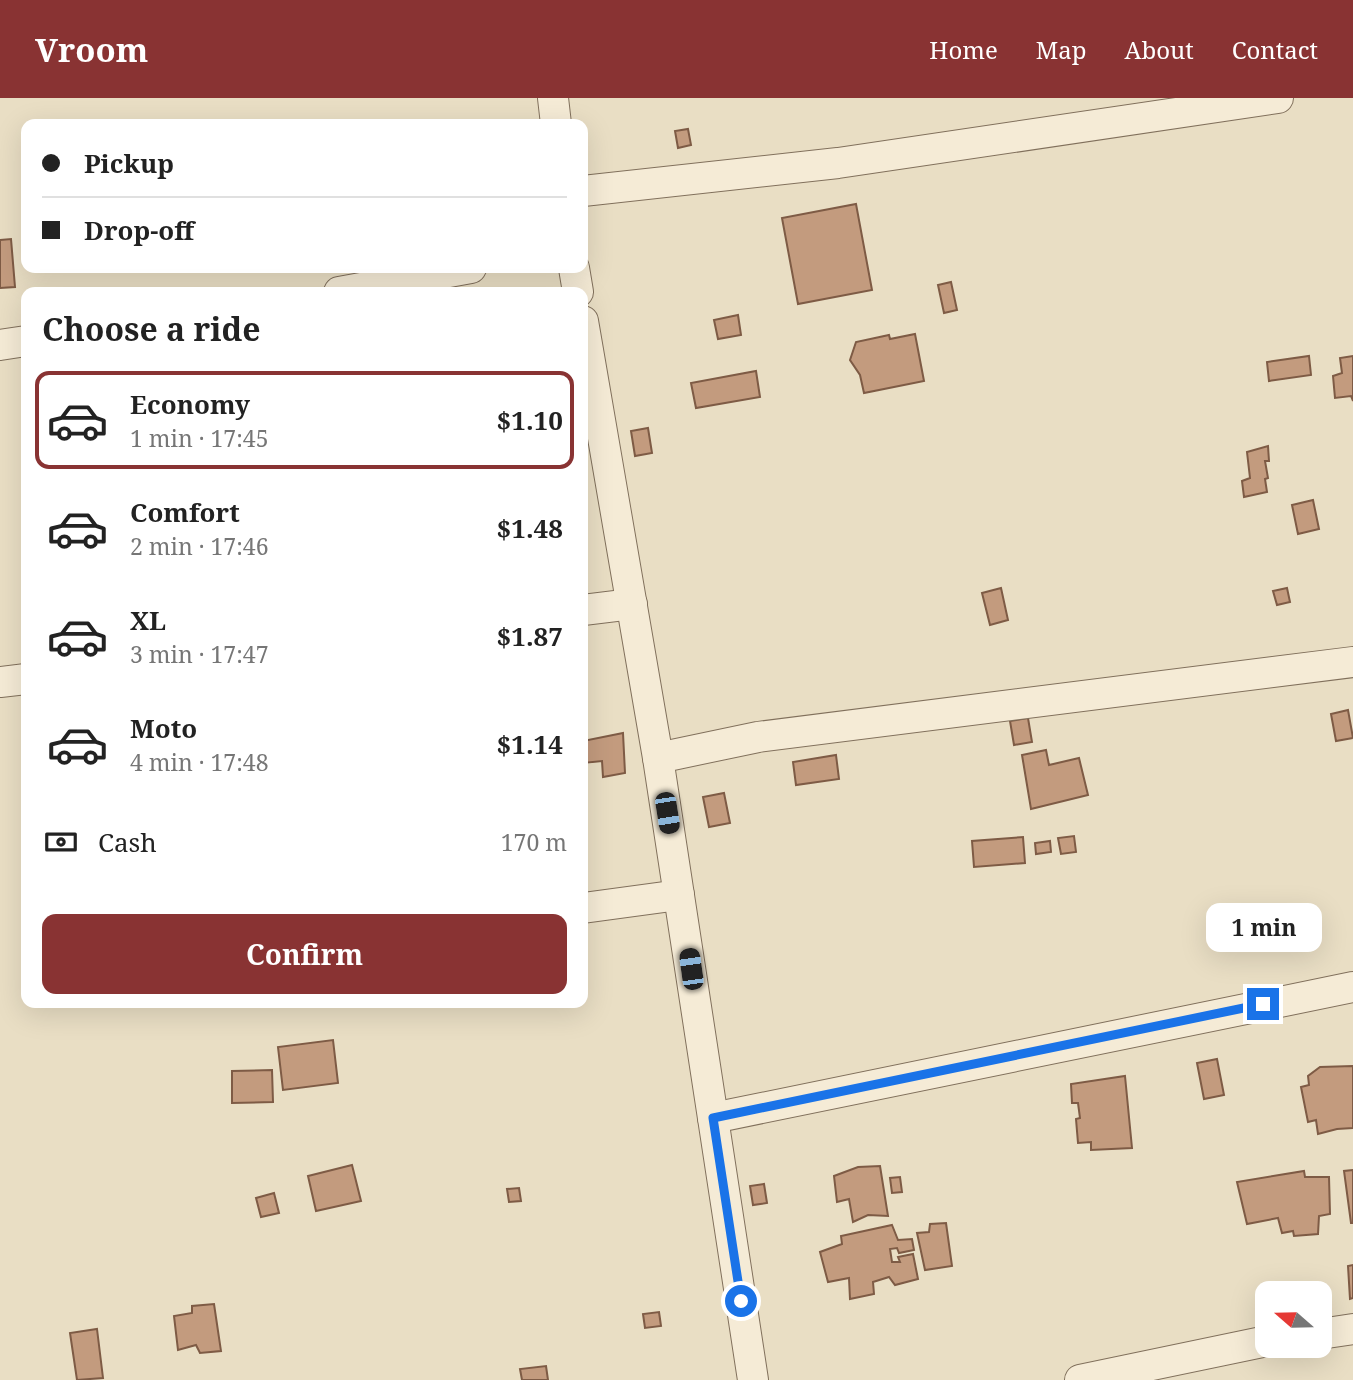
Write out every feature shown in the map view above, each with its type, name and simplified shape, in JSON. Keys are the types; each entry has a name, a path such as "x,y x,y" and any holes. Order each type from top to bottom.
{"street":[{"path":"553,98 555,119"},
{"path":"588,190 838,163 1278,98"},
{"path":"366,287 444,273"},
{"path":"0,345 21,342"},
{"path":"588,350 658,758 753,1380"},
{"path":"588,609 632,604"},
{"path":"658,758 758,737 1353,662"},
{"path":"0,682 21,680"},
{"path":"588,907 679,895"},
{"path":"713,1118 1353,987"},
{"path":"1332,1332 1353,1329"},
{"path":"1080,1380 1255,1344"}],"building":[{"path":"688,129 691,145 678,148 675,131"},
{"path":"856,204 872,290 798,304 782,218"},
{"path":"11,239 15,287 0,288 0,240"},
{"path":"951,282 957,310 944,313 938,285"},
{"path":"738,315 741,335 718,339 714,320"},
{"path":"915,334 924,381 864,393 860,375 850,360 856,342 889,335 890,339"},
{"path":"1309,356 1311,375 1269,381 1267,362"},
{"path":"1353,356 1353,401 1351,396 1335,398 1333,376 1342,373 1340,358"},
{"path":"756,371 760,397 696,408 691,383"},
{"path":"648,428 652,453 635,456 631,431"},
{"path":"1268,446 1269,461 1265,461 1267,492 1244,497 1242,481 1250,478 1247,452"},
{"path":"1313,500 1319,529 1298,534 1292,505"},
{"path":"1001,588 1008,620 990,625 982,593"},
{"path":"1287,588 1290,602 1277,605 1273,591"},
{"path":"1348,710 1353,738 1336,741 1331,714"},
{"path":"1028,718 1032,742 1014,745 1010,721"},
{"path":"623,733 625,773 603,777 602,761 588,762 588,740"},
{"path":"1046,750 1049,765 1079,758 1088,795 1031,809 1022,755"},
{"path":"836,755 839,779 796,785 793,762"},
{"path":"724,793 730,823 709,827 703,797"},
{"path":"1074,836 1076,852 1061,854 1058,838"},
{"path":"1023,837 1025,863 974,867 972,841"},
{"path":"1050,841 1051,852 1036,854 1035,843"},
{"path":"333,1040 338,1083 283,1090 278,1047"},
{"path":"1217,1059 1224,1095 1204,1099 1197,1063"},
{"path":"1353,1066 1353,1128 1318,1134 1316,1120 1308,1122 1301,1087 1309,1085 1308,1076 1320,1067"},
{"path":"272,1070 273,1102 232,1103 232,1071"},
{"path":"1125,1076 1132,1148 1091,1150 1091,1142 1078,1143 1076,1119 1080,1118 1078,1103 1072,1103 1071,1084"},
{"path":"352,1165 361,1201 316,1211 308,1176"},
{"path":"880,1166 888,1216 868,1215 853,1222 849,1199 837,1202 834,1176 858,1167"},
{"path":"1353,1170 1353,1223 1351,1223 1344,1171"},
{"path":"1304,1171 1305,1177 1329,1177 1330,1214 1319,1216 1318,1234 1294,1236 1293,1231 1282,1233 1278,1218 1247,1224 1237,1182"},
{"path":"900,1177 902,1192 892,1193 890,1178"},
{"path":"764,1184 767,1203 753,1205 750,1186"},
{"path":"519,1188 521,1201 509,1202 507,1189"},
{"path":"274,1193 279,1213 261,1217 256,1198"},
{"path":"946,1223 952,1266 925,1270 917,1233 929,1232 930,1224"},
{"path":"892,1225 898,1240 912,1239 914,1250 899,1253 897,1248 890,1249 892,1262 900,1262 898,1257 913,1254 918,1279 895,1285 889,1277 873,1282 874,1294 850,1299 849,1278 828,1282 820,1252 842,1244 841,1236"},
{"path":"1353,1265 1353,1298 1350,1299 1348,1266"},
{"path":"214,1304 221,1351 200,1353 196,1345 178,1350 174,1316 192,1313 192,1306"},
{"path":"659,1312 661,1326 645,1328 643,1314"},
{"path":"97,1329 103,1378 77,1380 70,1333"},
{"path":"546,1366 548,1380 522,1380 520,1369"}],"route":[{"path":"741,1301 713,1118 1263,1004"}]}
